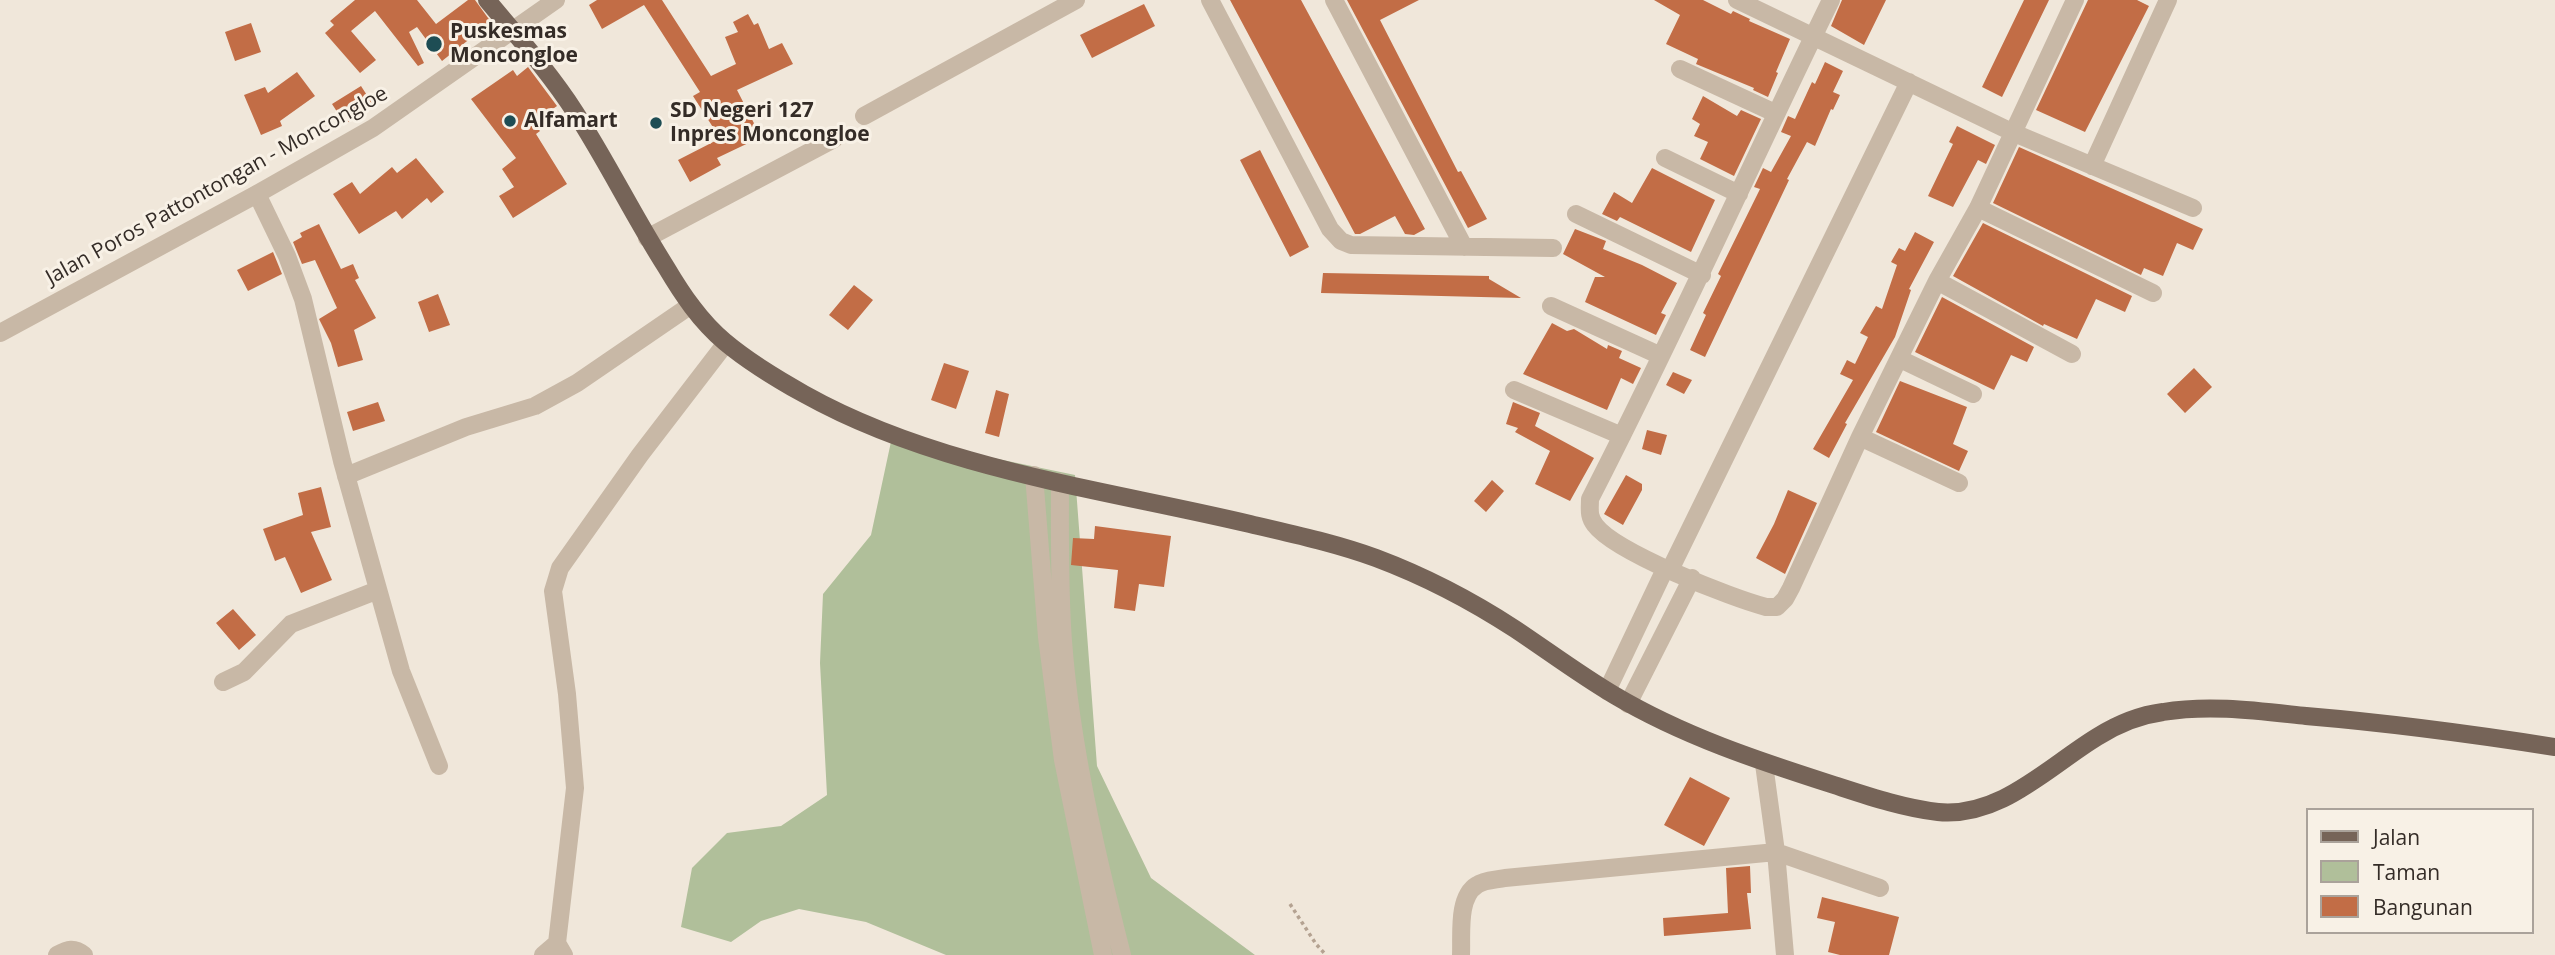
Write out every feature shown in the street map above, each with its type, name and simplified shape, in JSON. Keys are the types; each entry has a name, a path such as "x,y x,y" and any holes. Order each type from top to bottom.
{"main road":[{"path":"487,0 573,109 647,238 706,325 726,344 774,377 835,412 872,429 955,456 1258,526 1378,559 1465,599 1628,704 1692,735 1764,764 1892,803 1936,812 1963,813 1992,803 2036,779 2097,736 2129,721 2162,712 2198,709 2246,710 2361,721 2555,747"}],"street":[{"name":"Jalan Poros Pattontongan - Moncongloe","path":"0,332 257,194 373,128 556,0"},
{"path":"864,116 1076,0"},
{"path":"1210,0 1330,229 1341,241 1351,245 1553,248"},
{"path":"1334,0 1464,247"},
{"path":"1737,0 2014,133 2193,208"},
{"path":"1831,0 1775,113 1702,275 1590,499 1589,514 1602,533 1668,570 1756,604 1777,607 1791,588 1860,437 1937,281 1978,208 2075,0"},
{"path":"2092,166 2168,0"},
{"path":"1680,69 1775,113"},
{"path":"1607,691 1909,82"},
{"path":"647,238 834,139"},
{"path":"1665,158 1739,194"},
{"path":"257,194 287,256 303,299 346,476 401,671 439,766"},
{"path":"1978,208 2152,293"},
{"path":"1576,214 1702,275"},
{"path":"1937,281 2072,354"},
{"path":"346,476 466,427 535,406 577,383 691,305"},
{"path":"1551,306 1661,356"},
{"path":"555,951 575,788 552,590 560,568 640,455 726,344"},
{"path":"1900,359 1973,394"},
{"path":"1514,390 1622,436"},
{"path":"1860,437 1959,482"},
{"path":"1034,475 1047,637 1063,760 1103,955"},
{"path":"1060,482 1063,643 1072,716 1104,887 1122,955"},
{"path":"1628,704 1692,578"},
{"path":"223,682 244,671 291,624 378,590"},
{"path":"1764,764 1776,852 1781,955"},
{"path":"1461,955 1464,906 1468,892 1479,883 1776,852 1880,888"},
{"path":"57,955 68,949 78,950 84,955"}],"path":[{"path":"1290,904 1325,955"}],"green space":[{"path":"892,437 1075,475 1097,766 1151,878 1255,955 946,955 866,922 799,909 761,921 731,942 681,927 692,868 727,833 781,826 827,795 820,663 823,594 871,535"}],"building":[{"path":"355,0 417,0 436,24 468,0 475,0 491,22 442,61 417,27 409,32 424,63 418,66 375,11 351,31 376,60 360,73 325,33 334,25 330,21"},
{"path":"597,0 662,0 711,76 736,64 725,37 738,32 733,22 748,14 754,25 758,23 769,49 782,43 793,64 737,90 761,137 717,158 721,165 690,182 678,160 717,140 713,133 716,132 693,96 700,92 644,5 602,29 589,5"},
{"path":"1230,0 1301,0 1425,229 1414,235 1405,234 1395,216 1355,234"},
{"path":"1347,0 1419,0 1380,20 1458,172 1461,171 1487,219 1468,228"},
{"path":"1654,0 1703,0 1731,14 1733,11 1790,39 1768,97 1753,90 1754,88 1696,64 1698,59 1666,44 1680,15"},
{"path":"1842,0 1886,0 1864,45 1831,26"},
{"path":"2024,0 2049,0 2002,97 1982,87"},
{"path":"2088,0 2137,0 2149,6 2085,132 2036,110"},
{"path":"1144,4 1155,26 1092,58 1080,35"},
{"path":"251,23 261,52 235,61 225,32"},
{"path":"1825,62 1843,71 1833,92 1840,95 1815,146 1807,142 1787,179 1789,180 1705,357 1690,350 1706,315 1703,313 1721,276 1718,274 1760,189 1754,187 1763,168 1771,172 1791,136 1781,132 1788,116 1795,119 1812,82 1815,84"},
{"path":"528,67 557,106 533,123 540,131 536,134 567,184 513,218 499,196 514,187 502,169 516,158 471,99 513,70 517,76"},
{"path":"297,72 315,96 280,121 282,126 261,135 244,95 265,87 268,93"},
{"path":"361,86 374,106 345,124 332,104"},
{"path":"1703,96 1737,116 1741,110 1761,119 1734,176 1700,159 1708,142 1694,136 1700,124 1692,119"},
{"path":"1957,126 1995,145 1986,164 1978,160 1953,207 1928,196 1953,144 1949,142"},
{"path":"2019,147 2203,229 2193,250 2177,243 2163,276 2144,268 2141,275 1993,203"},
{"path":"1260,150 1309,247 1290,257 1240,160"},
{"path":"416,158 444,192 431,203 427,198 402,219 396,211 359,234 333,194 352,182 360,194 392,167 397,173"},
{"path":"1652,168 1715,200 1691,252 1620,217 1617,221 1602,214 1614,192 1632,203"},
{"path":"1983,223 2132,296 2125,312 2096,299 2077,339 2044,324 2043,326 1953,276"},
{"path":"319,224 341,269 353,264 359,278 355,280 376,318 354,330 363,360 338,367 331,343 319,319 337,308 315,260 302,264 293,242 302,237 300,233"},
{"path":"1575,229 1606,241 1603,249 1677,283 1661,313 1666,315 1656,335 1585,302 1595,277 1605,277 1563,254"},
{"path":"1915,232 1934,242 1909,289 1911,290 1895,337 1845,423 1847,424 1829,458 1813,449 1853,380 1840,374 1847,360 1855,364 1868,337 1860,333 1876,306 1882,309 1897,265 1891,262 1899,248 1905,251"},
{"path":"273,252 282,274 248,291 237,270"},
{"path":"1323,273 1489,276 1489,279 1521,298 1321,293"},
{"path":"854,285 873,300 848,330 829,315"},
{"path":"438,294 450,325 429,332 418,302"},
{"path":"1942,297 2034,347 2027,362 2011,355 1994,390 1915,352"},
{"path":"1552,323 1567,331 1574,329 1607,349 1608,345 1622,351 1619,358 1641,368 1633,384 1621,378 1607,410 1523,374"},
{"path":"944,363 969,371 956,409 931,400"},
{"path":"2194,368 2212,387 2185,413 2167,394"},
{"path":"1673,372 1692,380 1684,394 1666,385"},
{"path":"1900,381 1967,407 1953,444 1968,451 1959,471 1876,432"},
{"path":"996,390 1009,394 999,437 985,433"},
{"path":"378,402 385,421 353,431 347,412"},
{"path":"1513,402 1540,413 1535,426 1594,458 1570,501 1535,484 1550,451 1515,432 1518,428 1506,424"},
{"path":"1647,430 1667,435 1661,455 1642,449"},
{"path":"1626,475 1642,484 1642,490 1623,525 1604,514"},
{"path":"1492,480 1504,491 1486,512 1474,501"},
{"path":"321,487 331,527 311,532 332,580 301,593 285,557 275,561 263,529 303,515 298,493"},
{"path":"1788,490 1817,503 1785,574 1756,558"},
{"path":"1095,526 1171,536 1164,587 1139,584 1135,611 1114,608 1118,570 1071,565 1073,538 1094,539"},
{"path":"233,609 256,635 239,650 216,623"},
{"path":"1690,777 1730,798 1704,846 1664,825"},
{"path":"1750,866 1751,893 1747,893 1751,929 1664,936 1663,918 1728,913 1726,868"},
{"path":"1822,897 1899,917 1889,955 1840,955 1828,952 1835,922 1817,918"}],"place":[{"name":"Puskesmas Moncongloe","path":"434,44"},
{"name":"Alfamart","path":"510,121"},
{"name":"SD Negeri 127 Inpres Moncongloe","path":"656,123"}]}
